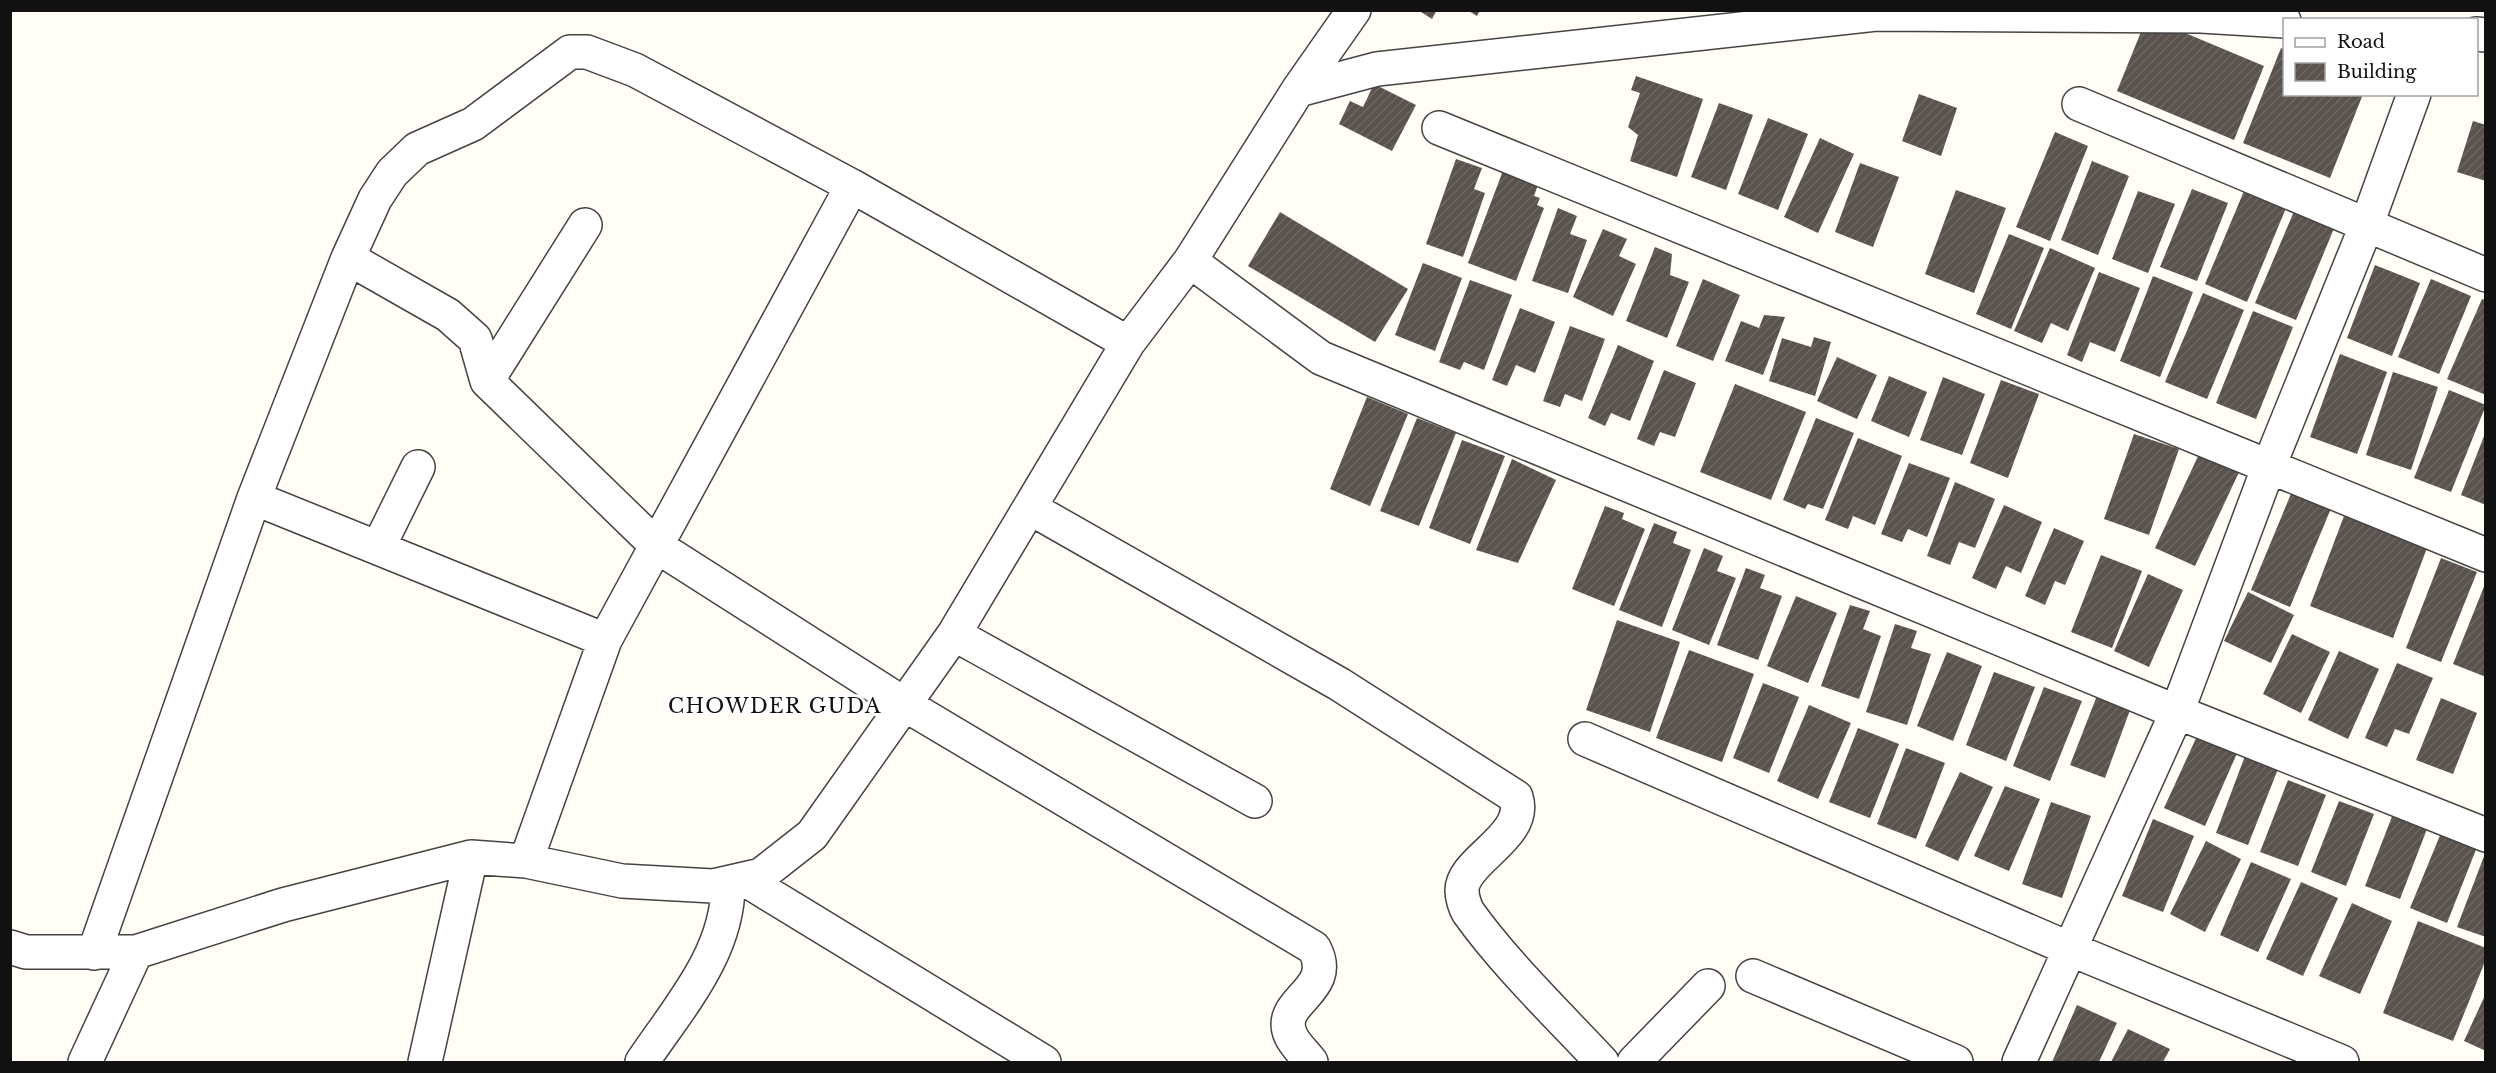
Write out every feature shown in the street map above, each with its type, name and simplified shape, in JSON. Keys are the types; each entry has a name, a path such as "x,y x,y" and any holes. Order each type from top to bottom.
{"street":[{"path":"10,947 26,952 136,952 283,905 471,857 526,861 622,881 714,886 761,875 812,835 954,634 1128,343 1190,261 1298,90 1354,10"},
{"path":"1298,90 1377,69 1876,14 2202,13 2283,21"},
{"path":"94,953 254,498 348,258 375,200 392,173 417,148 473,124 570,52 587,52 635,70 852,186 1128,343"},
{"path":"2019,1062 2177,712 2269,466 2367,224 2413,96"},
{"path":"2079,104 2486,275"},
{"path":"1438,128 2486,555"},
{"path":"526,861 605,640 658,548 852,186"},
{"path":"487,381 585,225"},
{"path":"348,258 448,315 462,326 475,339 487,381 658,548 904,704 1314,948 1320,959 1321,972 1317,982 1292,1010 1288,1027 1291,1036 1311,1062"},
{"path":"1190,261 1321,358 2177,712 2486,835"},
{"path":"378,548 418,467"},
{"path":"254,498 605,640"},
{"path":"1030,508 1339,684 1515,797 1519,807 1517,817 1504,836 1463,881 1462,893 1467,910 1531,986 1602,1062"},
{"path":"954,634 1255,801"},
{"path":"1585,739 2070,949 2342,1062"},
{"path":"425,1062 471,857"},
{"path":"642,1062 714,954 736,881"},
{"path":"736,881 1044,1062"},
{"path":"85,1062 136,952"},
{"path":"1753,976 1956,1062"},
{"path":"1634,1062 1708,986"}],"building":[{"path":"1418,10 1437,10 1432,19"},
{"path":"1467,10 1480,10 1477,16"},
{"path":"2147,17 2264,66 2234,140 2117,91"},
{"path":"2281,48 2283,49 2283,96 2362,96 2330,178 2243,143"},
{"path":"1636,76 1703,99 1677,177 1630,161 1638,135 1628,127 1640,93 1631,90"},
{"path":"1374,84 1416,105 1392,151 1339,124 1350,101 1363,107"},
{"path":"1919,94 1957,108 1941,156 1902,141"},
{"path":"1719,103 1753,115 1726,190 1691,177"},
{"path":"1768,118 1808,134 1778,210 1738,194"},
{"path":"2473,121 2486,125 2486,181 2457,172"},
{"path":"2055,132 2088,146 2050,241 2016,227"},
{"path":"1820,138 1854,154 1818,233 1784,217"},
{"path":"1456,159 1482,168 1474,189 1485,193 1463,257 1426,244"},
{"path":"2092,161 2129,176 2098,255 2061,240"},
{"path":"1860,163 1899,177 1873,247 1835,232"},
{"path":"1504,168 1539,182 1534,196 1540,198 1537,205 1544,208 1516,281 1468,263"},
{"path":"2192,189 2228,203 2197,281 2160,267"},
{"path":"1956,190 2006,208 1974,293 1925,274"},
{"path":"2138,191 2175,204 2148,273 2112,259"},
{"path":"2244,191 2286,208 2247,302 2205,284"},
{"path":"1558,208 1577,216 1570,234 1587,240 1568,293 1532,281"},
{"path":"2295,209 2335,226 2296,320 2255,303"},
{"path":"1280,212 1408,289 1375,342 1248,266"},
{"path":"1603,229 1627,239 1619,256 1636,264 1613,316 1573,297"},
{"path":"2009,234 2044,248 2011,329 1976,314"},
{"path":"1655,247 1672,254 1670,275 1689,282 1667,338 1626,321"},
{"path":"2050,248 2095,268 2068,331 2051,323 2042,343 2014,331"},
{"path":"1423,263 1462,278 1435,351 1395,335"},
{"path":"2375,265 2420,283 2392,356 2347,338"},
{"path":"2099,272 2140,288 2115,352 2090,342 2082,362 2067,355"},
{"path":"2153,276 2193,292 2160,377 2120,361"},
{"path":"1703,279 1740,295 1713,361 1676,346"},
{"path":"2431,279 2471,296 2439,374 2398,357"},
{"path":"1470,280 1512,295 1484,370 1464,362 1460,370 1439,362"},
{"path":"2203,293 2244,310 2207,399 2165,382"},
{"path":"2482,299 2486,300 2486,395 2447,379"},
{"path":"1520,308 1555,322 1535,373 1516,365 1507,386 1492,380"},
{"path":"2253,311 2293,327 2256,419 2216,403"},
{"path":"1764,315 1785,317 1763,375 1725,361 1741,321 1759,328"},
{"path":"1570,326 1605,339 1582,401 1565,394 1560,407 1543,401"},
{"path":"1814,337 1831,342 1815,396 1769,381 1782,338 1811,347"},
{"path":"1618,345 1654,361 1630,421 1611,413 1605,426 1588,418"},
{"path":"2340,354 2387,372 2357,454 2310,437"},
{"path":"1837,357 1877,375 1857,419 1817,401"},
{"path":"1664,370 1696,383 1675,437 1660,432 1654,446 1637,439"},
{"path":"2393,372 2438,387 2411,470 2366,455"},
{"path":"1889,376 1927,392 1909,437 1871,421"},
{"path":"1943,377 1985,394 1962,455 1920,440"},
{"path":"2001,380 2039,394 2008,478 1970,463"},
{"path":"1735,384 1806,412 1771,500 1700,472"},
{"path":"2449,390 2486,405 2451,492 2414,478"},
{"path":"1367,397 1408,414 1370,506 1330,489"},
{"path":"1417,418 1456,433 1419,526 1380,511"},
{"path":"1816,418 1854,433 1823,509 1808,504 1805,509 1783,500"},
{"path":"2486,431 2486,505 2461,495"},
{"path":"2134,434 2179,449 2149,535 2104,519"},
{"path":"1858,438 1902,456 1875,525 1853,516 1848,529 1825,520"},
{"path":"1462,440 1505,456 1470,544 1429,528"},
{"path":"2200,452 2240,470 2195,566 2155,548"},
{"path":"1512,459 1556,480 1518,563 1476,550"},
{"path":"1909,463 1950,478 1927,537 1908,529 1902,542 1881,534"},
{"path":"1955,482 1995,499 1975,548 1959,542 1950,565 1927,556"},
{"path":"2293,489 2332,506 2290,607 2251,590"},
{"path":"2004,505 2042,522 2021,573 2006,566 1996,589 1972,578"},
{"path":"1605,506 1624,513 1622,519 1645,529 1614,606 1572,589"},
{"path":"2344,516 2427,548 2393,638 2310,606"},
{"path":"1654,523 1677,532 1673,543 1691,550 1662,627 1619,610"},
{"path":"2054,528 2084,541 2065,585 2055,581 2045,605 2025,596"},
{"path":"1704,548 1723,556 1717,571 1736,578 1709,645 1672,630"},
{"path":"2101,555 2142,571 2112,648 2071,632"},
{"path":"2441,558 2477,572 2441,662 2406,648"},
{"path":"1746,568 1765,575 1760,588 1782,596 1758,660 1717,645"},
{"path":"2148,574 2183,590 2149,667 2114,651"},
{"path":"2486,584 2486,677 2453,664"},
{"path":"2248,592 2294,615 2271,663 2224,641"},
{"path":"1796,596 1837,613 1808,683 1767,666"},
{"path":"1850,605 1870,611 1863,629 1881,636 1859,699 1821,686"},
{"path":"1617,620 1680,642 1650,732 1586,710"},
{"path":"1895,624 1917,631 1911,648 1931,654 1907,725 1866,712"},
{"path":"2292,634 2330,652 2301,713 2263,694"},
{"path":"1689,650 1754,674 1722,762 1656,738"},
{"path":"2339,651 2379,669 2348,739 2308,720"},
{"path":"1947,652 1982,666 1953,741 1917,726"},
{"path":"2397,663 2433,678 2409,734 2395,729 2387,747 2365,738"},
{"path":"1994,672 2035,687 2006,761 1966,745"},
{"path":"1763,683 1799,697 1769,773 1733,758"},
{"path":"2044,687 2082,701 2050,781 2013,766"},
{"path":"2100,688 2133,702 2105,778 2070,765"},
{"path":"2441,698 2477,713 2453,774 2416,760"},
{"path":"1809,705 1851,723 1818,799 1777,781"},
{"path":"1858,728 1899,744 1870,818 1829,802"},
{"path":"2198,734 2238,751 2205,826 2164,808"},
{"path":"1906,748 1945,763 1916,839 1877,824"},
{"path":"2245,756 2278,769 2248,845 2216,833"},
{"path":"1960,772 1993,787 1958,861 1925,846"},
{"path":"2288,780 2326,795 2298,866 2260,852"},
{"path":"2005,786 2040,799 2009,871 1974,856"},
{"path":"2339,801 2374,814 2346,886 2311,872"},
{"path":"2051,802 2091,816 2062,898 2022,884"},
{"path":"2393,814 2427,829 2400,899 2365,886"},
{"path":"2153,819 2194,836 2163,912 2122,896"},
{"path":"2441,833 2477,847 2447,923 2410,908"},
{"path":"2206,841 2241,859 2205,932 2170,914"},
{"path":"2486,851 2486,937 2457,927"},
{"path":"2251,862 2291,879 2258,952 2220,935"},
{"path":"2301,882 2338,898 2303,976 2266,959"},
{"path":"2352,903 2392,921 2360,994 2319,976"},
{"path":"2418,921 2486,948 2486,959 2453,1041 2383,1013"},
{"path":"2486,993 2486,1051 2464,1041"},
{"path":"2077,1005 2117,1023 2099,1062 2052,1062"},
{"path":"2128,1029 2170,1049 2163,1062 2111,1062"}],"district":[{"name":"CHOWDER GUDA","path":"775,706"}]}
